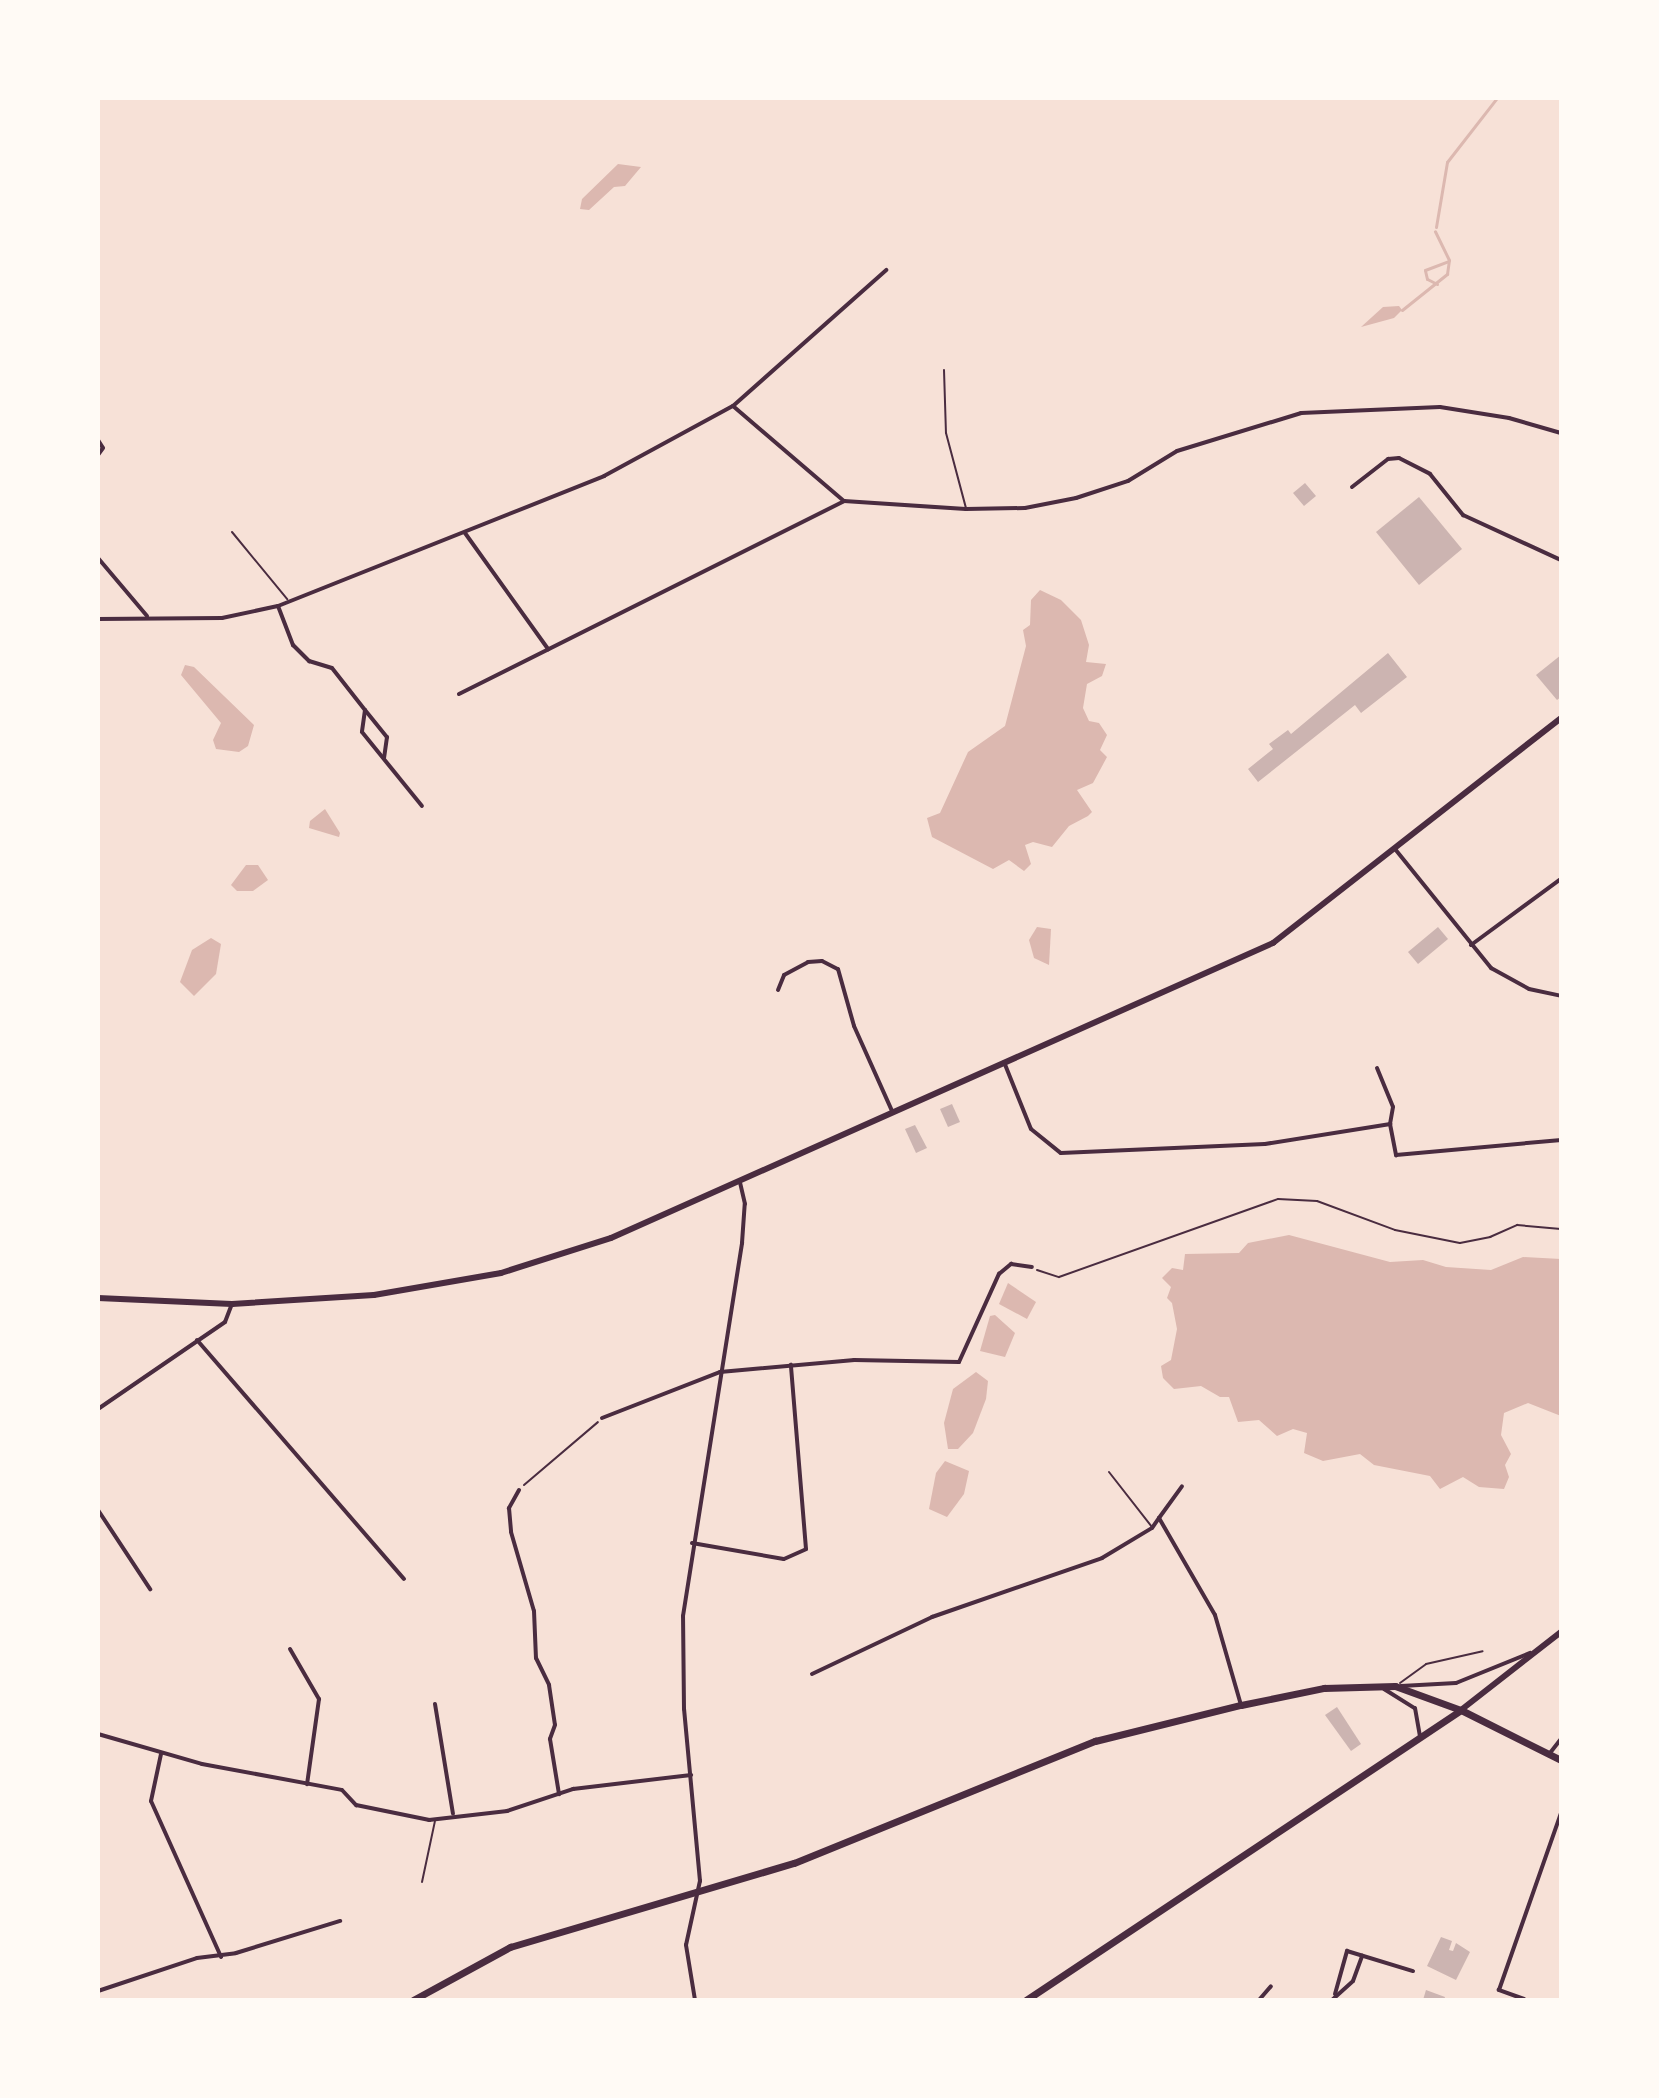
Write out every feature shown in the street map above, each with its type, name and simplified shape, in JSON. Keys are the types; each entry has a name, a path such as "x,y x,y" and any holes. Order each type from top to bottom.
{"main road":[{"path":"413,2000 510,1947 699,1894 794,1863 1095,1741 1241,1705 1374,1684 1395,1686 1461,1710 1561,1760"},
{"path":"1028,2000 1461,1710"}],"street":[{"path":"98,619 147,616 222,618 278,606 627,466 733,406 886,270"},
{"path":"733,406 844,501"},
{"path":"459,694 844,501 966,509 1025,508 1076,498 1128,481 1177,451 1301,413 1440,407 1509,418 1561,433"},
{"path":"98,440 103,448 98,455"},
{"path":"1352,487 1388,459 1399,458 1430,474 1463,515 1561,560"},
{"path":"465,533 548,649"},
{"path":"98,558 147,616"},
{"path":"278,606 293,645 309,661 332,668 387,737 384,758"},
{"path":"365,710 362,732 422,806"},
{"path":"98,1298 232,1304 374,1295 501,1273 611,1238 1273,943 1561,718"},
{"path":"1395,849 1471,945 1500,974 1561,996"},
{"path":"1471,945 1561,879"},
{"path":"778,990 784,975 808,962 822,961 838,969 854,1026 893,1112"},
{"path":"1004,1062 1031,1129 1061,1153 1265,1144 1390,1124"},
{"path":"1377,1068 1393,1107 1390,1124 1396,1155 1561,1140"},
{"path":"695,2000 686,1945 692,1905 699,1894 682,1652 692,1543 742,1243 745,1204 740,1182"},
{"path":"602,1418 720,1372 791,1365 959,1362 999,1274 1011,1264 1032,1267"},
{"path":"98,1409 225,1322 232,1304"},
{"path":"197,1340 404,1579"},
{"path":"692,1543 784,1559 806,1549 791,1365"},
{"path":"812,1674 932,1617 1077,1569 1152,1528 1182,1486"},
{"path":"519,1490 509,1508 510,1523 534,1611 536,1658 549,1685 555,1725 550,1739 559,1794"},
{"path":"98,1510 150,1589"},
{"path":"1159,1518 1215,1615 1241,1705"},
{"path":"1461,1710 1561,1632"},
{"path":"290,1649 319,1699 307,1784"},
{"path":"1395,1686 1456,1683 1540,1649"},
{"path":"1374,1684 1415,1708 1420,1736"},
{"path":"435,1704 453,1814"},
{"path":"98,1734 161,1754 342,1790 356,1805 435,1820 453,1814 507,1811 559,1794 691,1775"},
{"path":"1549,1755 1561,1739"},
{"path":"161,1754 151,1801 221,1957"},
{"path":"1524,1999 1499,1990 1561,1813"},
{"path":"98,1991 197,1958 221,1957 340,1921"},
{"path":"1332,2000 1347,1951 1413,1971"},
{"path":"1335,1994 1353,1981 1362,1956"},
{"path":"1259,2000 1271,1986"}],"lane":[{"path":"944,370 946,433 966,509"},
{"path":"232,532 290,602"},
{"path":"1109,1472 1152,1528"},
{"path":"1395,1686 1426,1664 1483,1651"},
{"path":"422,1882 435,1820"}],"path":[{"path":"1041,1272 1059,1277 1278,1199 1317,1201 1395,1230 1460,1243 1517,1225 1561,1229"},
{"path":"519,1490 602,1418"}],"shaded area":[{"path":"618,164 641,167 625,186 614,187 589,210 580,209 582,199"},
{"path":"1399,306 1402,310 1394,318 1361,327 1383,307"},
{"path":"1040,590 1061,600 1081,620 1089,645 1086,662 1106,664 1102,676 1087,684 1083,708 1089,721 1099,723 1107,735 1100,750 1107,757 1093,783 1077,790 1092,812 1088,816 1069,826 1052,847 1033,842 1025,845 1031,864 1024,871 1009,860 993,869 932,837 927,818 940,813 968,752 1005,726 1026,646 1023,630 1030,625 1031,600"},
{"path":"185,665 194,667 254,725 248,746 239,752 216,749 213,740 221,723 181,675"},
{"path":"325,809 340,833 339,837 309,828 310,821"},
{"path":"246,865 258,865 268,880 253,891 237,891 231,885"},
{"path":"1037,927 1051,929 1049,965 1034,958 1029,940"},
{"path":"211,938 221,944 216,974 194,996 180,982 192,950"},
{"path":"1289,1235 1390,1262 1423,1260 1446,1267 1491,1270 1523,1257 1561,1259 1561,1416 1528,1403 1504,1413 1501,1435 1511,1454 1505,1465 1509,1477 1504,1489 1479,1487 1463,1477 1440,1489 1430,1476 1374,1465 1360,1454 1323,1461 1304,1453 1307,1433 1293,1429 1277,1436 1259,1420 1238,1422 1229,1397 1220,1397 1201,1386 1174,1389 1163,1378 1161,1366 1171,1360 1177,1329 1172,1303 1167,1298 1171,1287 1162,1278 1172,1268 1183,1270 1185,1254 1239,1253 1248,1243"},
{"path":"1008,1283 1036,1302 1027,1319 999,1304"},
{"path":"995,1315 1015,1333 1005,1357 980,1351 990,1316"},
{"path":"976,1372 988,1381 986,1399 973,1433 958,1449 948,1449 944,1423 953,1389"},
{"path":"945,1461 969,1471 964,1494 947,1517 929,1509 936,1473"}],"building":[{"path":"1305,483 1316,496 1304,506 1293,493"},
{"path":"1419,497 1462,549 1419,585 1376,532"},
{"path":"1388,653 1407,677 1361,713 1355,705 1258,782 1248,769 1273,749 1269,744 1288,730 1291,734"},
{"path":"1561,655 1561,697 1557,700 1536,675"},
{"path":"1438,927 1448,939 1418,964 1408,952"},
{"path":"952,1104 960,1122 948,1127 940,1109"},
{"path":"915,1125 927,1148 916,1153 905,1129"},
{"path":"1337,1707 1361,1744 1351,1751 1325,1715"},
{"path":"1441,1937 1452,1941 1449,1950 1453,1951 1456,1943 1470,1952 1456,1980 1427,1966"},
{"path":"1426,1990 1445,1997 1444,2000 1423,2000"}],"waterway":[{"path":"1436,227 1447,162 1496,99"},
{"path":"1402,310 1447,274 1449,260 1435,231"},
{"path":"1437,284 1427,279 1425,270 1448,261"}]}
